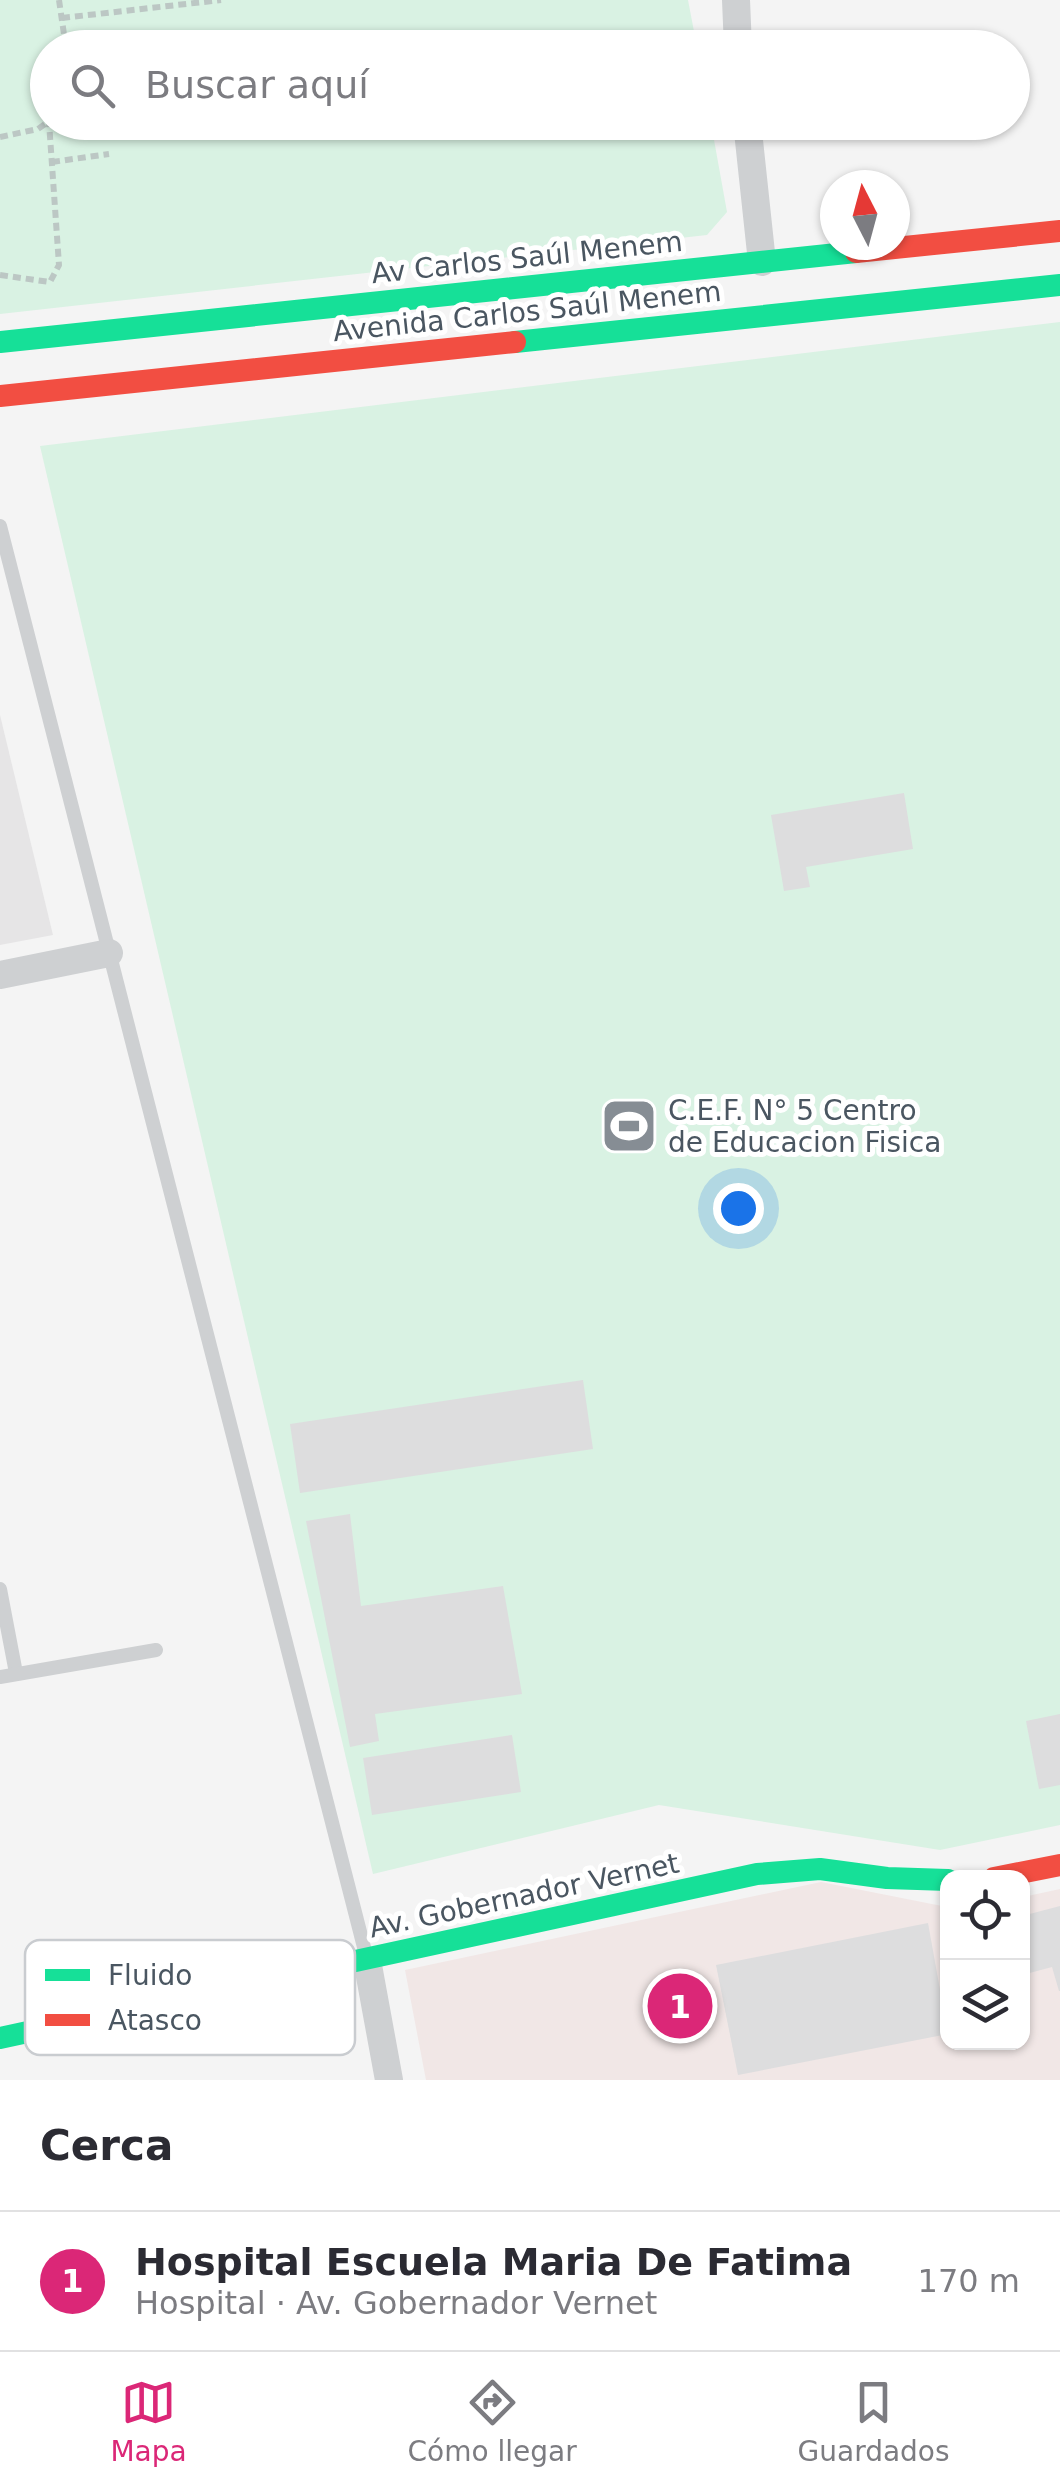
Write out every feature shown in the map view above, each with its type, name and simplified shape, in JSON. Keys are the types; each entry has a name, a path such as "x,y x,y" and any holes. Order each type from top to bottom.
{"street":[{"path":"736,0 737,30"},
{"path":"749,140 762,262"},
{"name":"Av Carlos Saúl Menem","path":"0,342 1060,231"},
{"name":"Avenida Carlos Saúl Menem","path":"0,396 1060,285"},
{"path":"0,975 110,952"},
{"path":"1030,1871 1060,1865"},
{"name":"Av. Gobernador Vernet","path":"355,1963 757,1874 820,1869 940,1880"},
{"path":"367,1960 389,2080"},
{"name":"Av. Gobernador Vernet","path":"0,2038 25,2033"}],"lane":[{"path":"0,526 367,1960"},
{"path":"0,1589 16,1673"},
{"path":"0,1676 156,1650"}],"path":[{"path":"59,0 64,30"},
{"path":"62,18 222,0"},
{"path":"0,138 30,130"},
{"path":"0,274 50,282 58,265 50,140"},
{"path":"52,162 109,154"}],"shaded area":[{"path":"0,715 53,935 0,945"},
{"path":"821,1882 940,1906 940,2050 1030,2050 1030,1895 1060,1889 1060,2080 426,2080 405,1970"}],"green space":[{"path":"0,0 688,0 694,30 30,30 30,140 714,140 727,212 707,235 0,314"},
{"name":"C.E.F. N° 5 Centro de Educacion Fisica","path":"1060,322 1060,1825 940,1850 659,1805 373,1874 40,446"}],"building":[{"path":"904,793 913,849 806,867 810,887 784,891 771,815"},
{"path":"583,1380 593,1449 300,1493 290,1424"},
{"path":"350,1514 361,1606 503,1586 522,1694 375,1714 379,1741 350,1747 306,1521"},
{"path":"1060,1714 1060,1785 1039,1789 1026,1721"},
{"path":"512,1735 521,1792 372,1815 363,1758"},
{"path":"1060,1906 1060,1991 1052,1967 1030,1973 1030,1914"},
{"path":"928,1923 940,1990 940,2036 738,2075 716,1965"}],"traffic: fast":[{"path":"0,342 820,256"},
{"path":"515,342 1060,285"},
{"path":"355,1961 757,1874 820,1869 940,1880"},
{"path":"0,2038 25,2033"}],"traffic: jam":[{"path":"910,246 1060,231"},
{"path":"0,396 515,342"},
{"path":"1030,1871 1060,1865"}],"place":[{"name":"C.E.F. N° 5 Centro de Educacion Fisica","path":"629,1126"},
{"name":"Hospital Escuela Maria De Fatima","path":"680,2006"}]}
